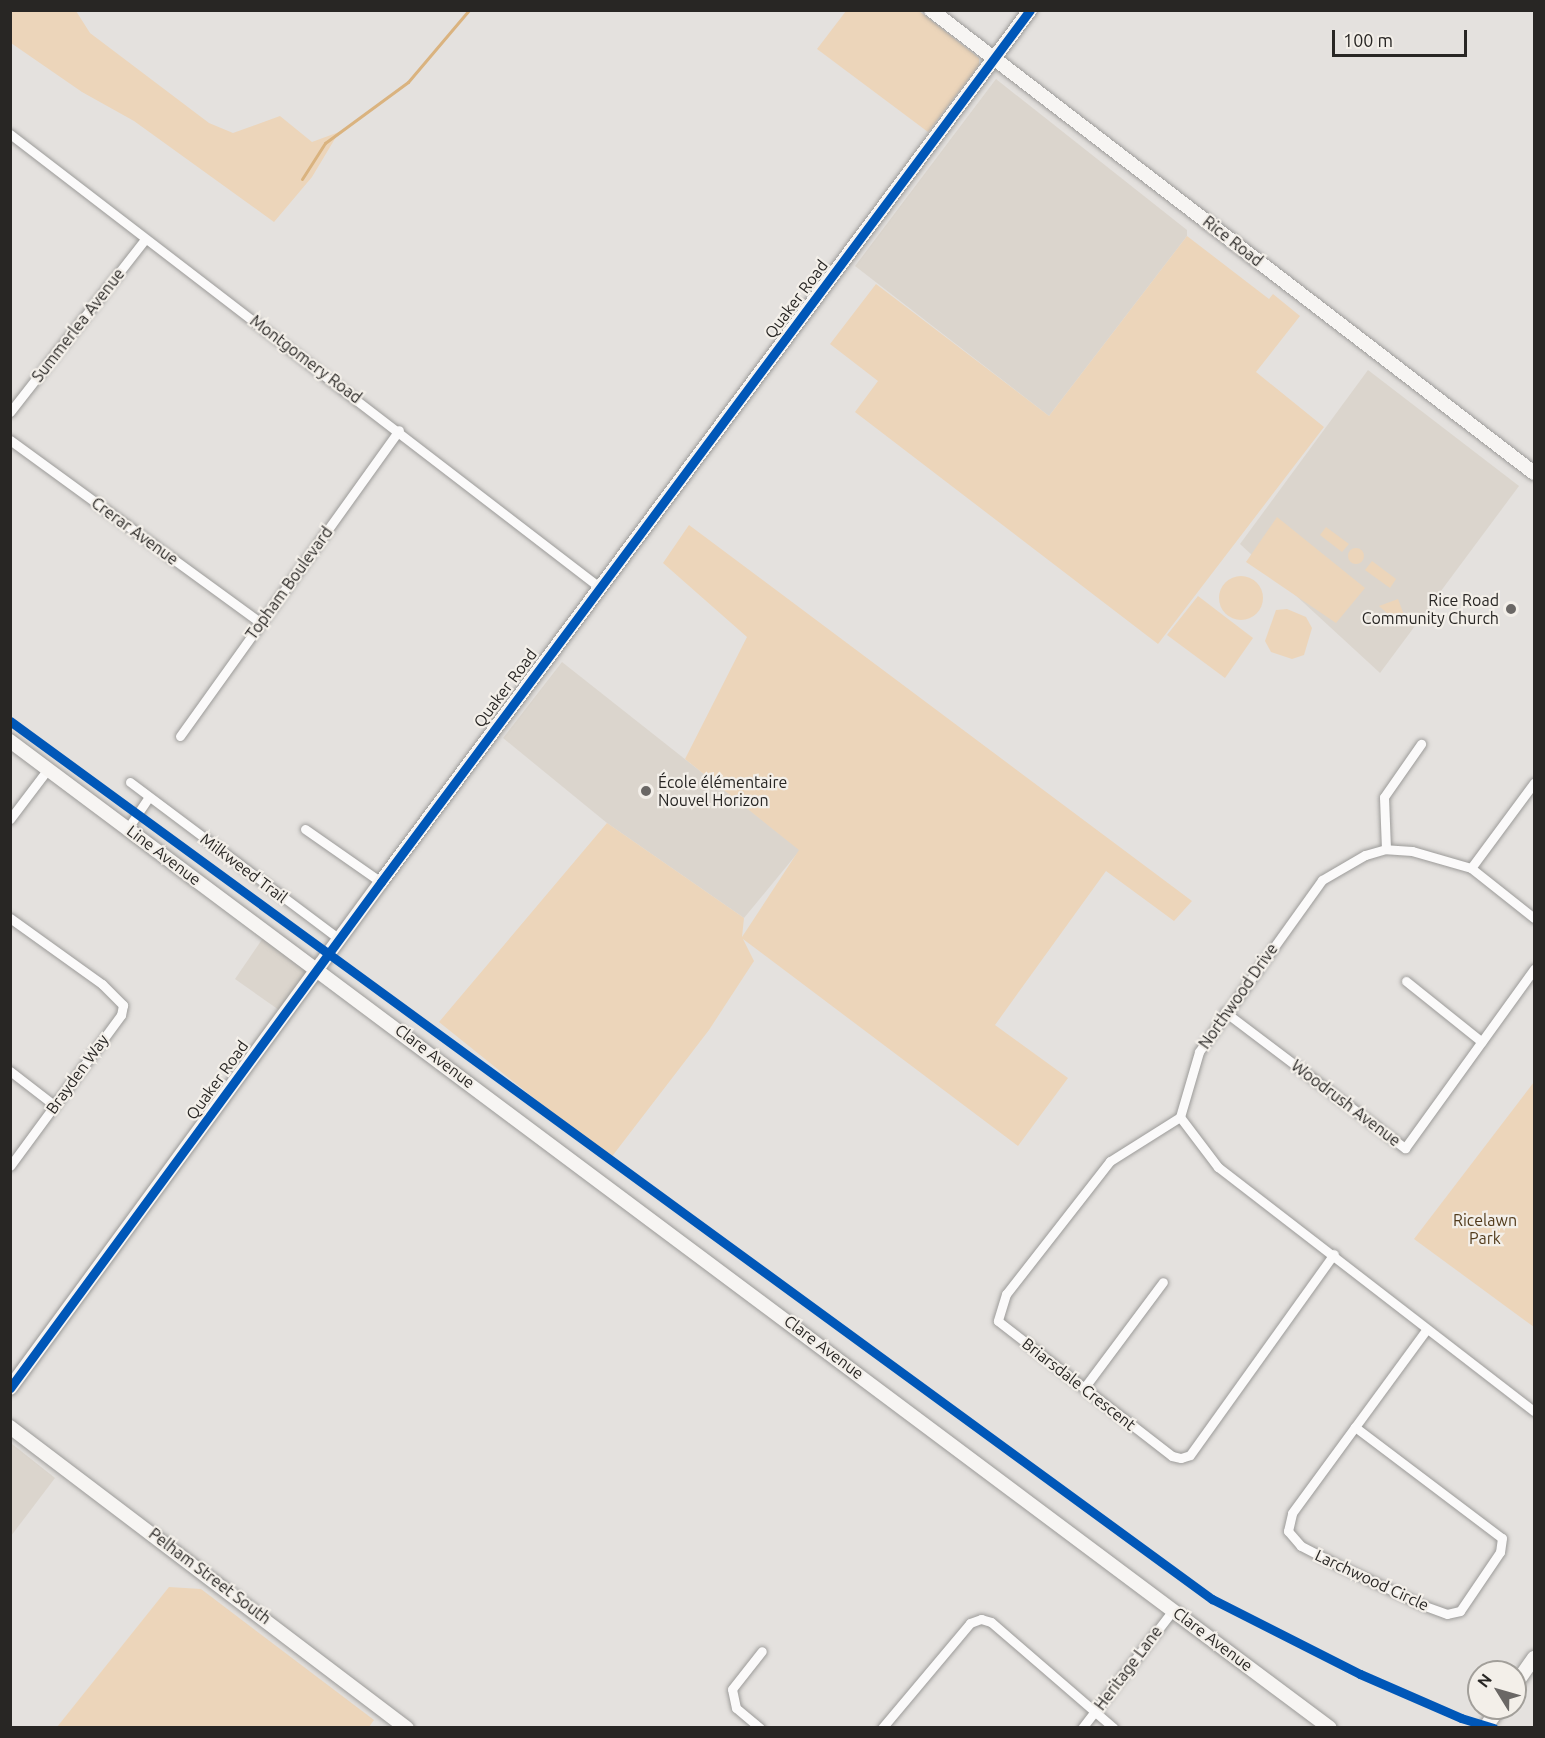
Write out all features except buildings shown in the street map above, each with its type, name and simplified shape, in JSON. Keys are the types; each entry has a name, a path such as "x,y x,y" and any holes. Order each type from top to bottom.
{"street":[{"name":"Rice Road","path":"931,10 1534,473"},
{"name":"Quaker Road","path":"10,1388 599,587 1030,10"},
{"name":"Montgomery Road","path":"10,134 145,239 399,430 599,587"},
{"name":"Summerlea Avenue","path":"10,412 145,239"},
{"name":"Topham Boulevard","path":"180,736 399,430"},
{"name":"Crerar Avenue","path":"10,440 260,622"},
{"name":"Line Avenue","path":"10,741 317,968"},
{"path":"1386,849 1384,797 1421,744"},
{"path":"10,819 48,769"},
{"name":"Milkweed Trail","path":"130,782 339,939"},
{"path":"1471,868 1534,783"},
{"path":"128,828 149,797"},
{"path":"304,829 381,882"},
{"name":"Northwood Drive","path":"1180,1118 1199,1052 1225,1012 1322,880 1365,855 1386,849 1423,853 1471,868 1534,918"},
{"name":"Brayden Way","path":"10,918 102,984 118,997 123,1005 121,1016 10,1166"},
{"name":"Clare Avenue","path":"317,968 1330,1728"},
{"name":"Woodrush Avenue","path":"1225,1012 1405,1148 1534,969"},
{"path":"1406,981 1482,1042"},
{"path":"10,1071 54,1105"},
{"path":"1180,1118 1218,1167 1334,1254 1426,1330 1534,1411"},
{"name":"Briarsdale Crescent","path":"1180,1118 1110,1161 1006,1294 999,1310 998,1321 1172,1456 1190,1455 1334,1254"},
{"path":"1084,1388 1163,1282"},
{"name":"Larchwood Circle","path":"1355,1427 1502,1538 1500,1552 1460,1611 1448,1614 1425,1606 1329,1560 1293,1538 1288,1523 1292,1513 1426,1330"},
{"name":"Pelham Street South","path":"10,1426 407,1728"},
{"name":"Heritage Lane","path":"1082,1728 1174,1609"},
{"path":"882,1728 970,1623 981,1619 991,1622 1114,1728"},
{"path":"760,1728 736,1707 732,1689 762,1651"}],"shaded area":[{"path":"996,79 1187,230 1187,236 1049,416 855,266"},
{"path":"1368,370 1519,486 1380,673 1240,544"},
{"name":"École élémentaire Nouvel Horizon","path":"562,662 800,850 744,918 607,823 503,738"},
{"path":"265,935 309,968 279,1010 235,979"},
{"path":"11,1443 55,1478 11,1536"}],"green space":[{"path":"10,11 76,11 90,33 209,123 233,133 280,116 312,142 339,132 312,177 274,222 134,121 82,92 11,43"},
{"path":"846,11 919,11 979,58 979,65 928,132 817,49"},
{"path":"1187,236 1269,299 1273,294 1300,316 1256,372 1324,427 1158,644 855,412 878,381 830,344 876,284 1049,416"},
{"path":"1277,517 1365,588 1336,623 1246,562"},
{"path":"689,525 1192,901 1174,921 1106,871 995,1025 1068,1078 1018,1146 743,939 754,961 709,1030 610,1159 439,1022 607,823 744,918 742,937 799,850 685,759 747,637 663,563"},
{"path":"1326,527 1349,544 1342,552 1320,535"},
{"path":"1356,548 1362,550 1364,556 1362,562 1356,564 1350,562 1348,556 1350,550"},
{"path":"1372,561 1396,579 1390,588 1365,570"},
{"path":"1241,576 1257,582 1263,598 1257,614 1241,620 1225,614 1219,598 1225,582"},
{"path":"1198,596 1253,638 1225,678 1167,635"},
{"path":"1398,599 1404,615 1398,623 1379,606"},
{"path":"1287,609 1306,617 1312,628 1304,655 1292,659 1271,652 1265,641 1276,610"},
{"name":"Ricelawn Park","path":"1534,1082 1534,1327 1414,1239"},
{"path":"169,1587 201,1589 374,1720 369,1727 57,1727"}],"waterway":[{"path":"302,179 325,143 408,82 469,10"}],"cycle path":[{"path":"10,1388 381,882 1030,10"},
{"path":"10,721 1212,1599 1360,1674 1461,1718 1494,1728"}],"place":[{"name":"Rice Road Community Church","path":"1511,609"},
{"name":"École élémentaire Nouvel Horizon","path":"646,791"}]}
